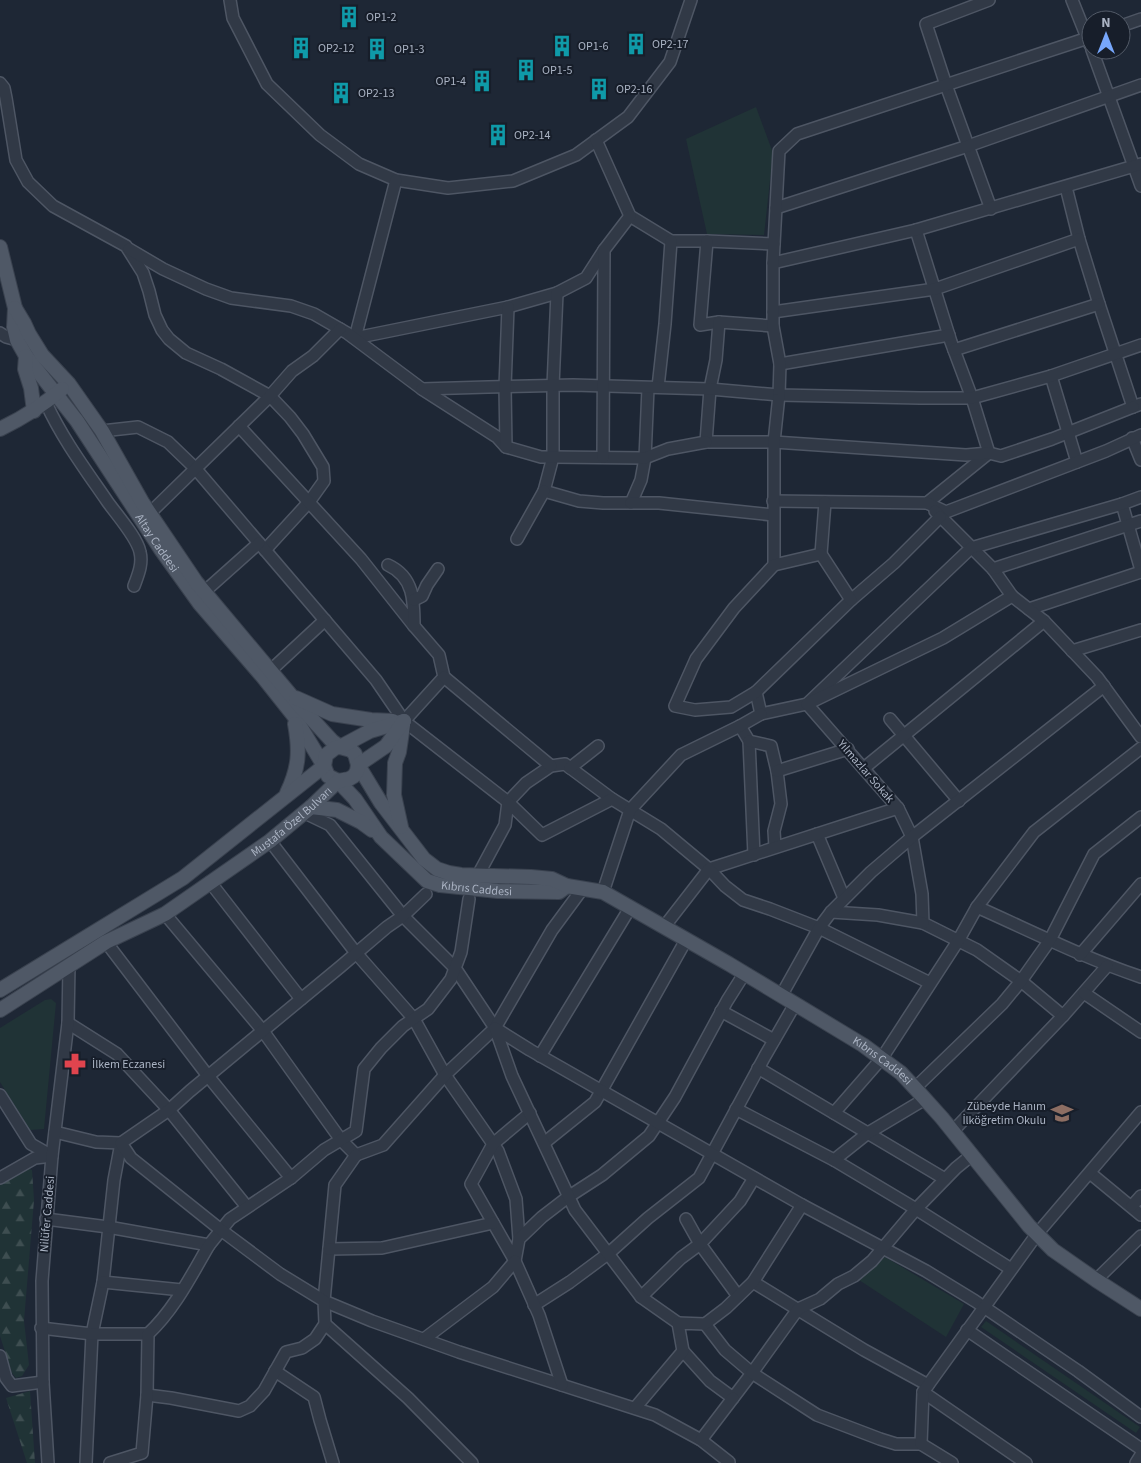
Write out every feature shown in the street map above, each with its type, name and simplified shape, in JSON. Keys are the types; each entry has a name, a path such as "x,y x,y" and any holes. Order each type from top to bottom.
{"main road":[{"name":"Altay Caddesi","path":"0,248 14,308 14,327 17,340 51,399 77,421 162,551 200,604 294,716 324,766"},
{"name":"Altay Caddesi","path":"14,308 42,355 69,384 102,432 150,513 204,592 270,671 332,741 340,747"},
{"path":"26,356 25,369 31,388 34,411"},
{"path":"0,429 34,411 69,384"},
{"path":"292,696 332,714 372,720 404,721 399,752 395,763 394,795 401,830"},
{"path":"285,796 295,777 298,761 298,742 294,716"},
{"name":"Mustafa Özel Bulvarı","path":"0,990 183,878 324,766 326,755 335,748 370,731 404,721"},
{"name":"Mustafa Özel Bulvarı","path":"0,1010 106,942 165,914 270,841 308,810 338,781 349,779 357,771 358,765 386,746 404,721"},
{"path":"340,747 351,750 355,754 358,765"},
{"name":"Kıbrıs Caddesi","path":"358,765 380,803 424,858 437,869 461,875 531,876 552,879 567,886 603,892 782,996 882,1058 900,1072 925,1099 1029,1226 1053,1250 1141,1309"},
{"path":"324,766 328,776 338,781"},
{"name":"Kıbrıs Caddesi","path":"338,781 355,799 380,837 427,881 440,885 498,891 558,892 567,886"},
{"path":"308,810 336,810 361,822 380,837"}],"street":[{"path":"230,0 234,18 267,84 320,136 360,164 396,180 448,188 512,181 576,156 628,117 670,62 691,0"},
{"path":"989,0 926,24 991,209"},
{"path":"1072,0 1081,22"},
{"path":"774,565 774,442 780,364 773,326 773,263 779,151 797,134 946,85 1081,46"},
{"path":"1096,60 1108,97 1137,165 1141,186"},
{"path":"0,83 4,88 16,160 28,182 53,206 126,246 163,269 206,289 231,298 292,306 314,314 355,338 422,390 497,437 506,447 541,457 645,458 668,449 706,442 774,442 1001,456 1068,433 1137,406 1115,354 1079,239 1066,187"},
{"path":"776,208 968,146 1141,85"},
{"path":"596,140 630,216 671,242 707,241 774,244"},
{"path":"773,263 916,230 1137,165"},
{"path":"355,338 396,180"},
{"path":"355,338 508,307 557,293 586,278 604,250 630,216"},
{"path":"916,230 989,454"},
{"path":"773,312 935,289 1079,239"},
{"path":"707,241 700,325 719,322 773,326"},
{"path":"631,503 641,480 645,458 653,388 665,324 671,242"},
{"path":"126,246 143,274 155,315 162,330 169,339 186,353 221,369 270,396 303,434 323,467 324,481 309,502 262,547 204,592"},
{"path":"603,457 604,250"},
{"path":"517,539 544,491 553,457 553,386 557,293"},
{"path":"954,350 1099,304"},
{"path":"506,447 505,386 508,307"},
{"path":"706,442 710,389 716,360 719,322"},
{"path":"150,513 270,396 292,371 313,356 340,329"},
{"path":"0,333 17,340"},
{"path":"780,364 949,335"},
{"path":"422,390 505,386 638,386 710,389 779,395 972,398 1052,376 1141,345"},
{"path":"1052,376 1077,462"},
{"path":"51,399 55,422 90,477 135,540 140,552 140,567 134,586"},
{"path":"239,426 362,560 439,655 444,677 551,766"},
{"path":"102,432 138,427 168,442 195,468 376,680 404,721 508,802 542,835 612,799"},
{"path":"773,502 927,503 946,512 1106,451 1136,437 1141,460"},
{"path":"927,503 989,454"},
{"path":"544,491 579,501 659,503 773,515"},
{"path":"807,704 971,548 1141,497"},
{"path":"825,502 821,554 852,600"},
{"path":"927,503 993,569 1012,596 1044,621 1072,651 1104,686 1141,736"},
{"path":"1029,609 1141,571 1122,504"},
{"path":"821,554 774,565 734,608 696,659 675,706 695,710 731,707 756,692 852,600 894,563 940,517"},
{"path":"993,569 1141,521"},
{"path":"388,565 397,570 410,586 414,600 414,626"},
{"path":"414,600 422,596 438,569"},
{"path":"603,892 630,810 681,755 761,714 807,704 943,638 1012,596"},
{"path":"270,671 325,620"},
{"path":"864,768 1044,621"},
{"path":"1072,651 1141,630"},
{"path":"404,721 444,677"},
{"path":"782,996 819,928 830,912 871,872 912,837 1104,686"},
{"path":"756,692 761,714"},
{"name":"Yılmazlar Sokak","path":"709,869 898,808 807,704"},
{"path":"890,719 959,800"},
{"path":"740,726 749,741 754,855"},
{"path":"749,741 771,746 777,771 780,804 774,831 775,847"},
{"path":"570,768 598,746"},
{"path":"834,1113 882,1058 958,941 977,907 1034,832 1141,748"},
{"path":"777,771 848,749"},
{"path":"478,875 505,825 508,802 526,783 551,766 565,764 612,799 662,829 743,900 819,928 930,983"},
{"path":"898,808 912,837 922,894 923,923"},
{"path":"308,810 330,825 403,916 455,968 495,1028 512,1076 575,1210 641,1297 678,1323 704,1324 726,1308 753,1282 802,1205"},
{"path":"915,1088 1002,1004 1050,940 1094,854 1141,817"},
{"path":"818,834 844,898"},
{"path":"270,841 356,954 414,1019 445,1075 498,1151 516,1198 519,1239 516,1262 493,1287 424,1340"},
{"path":"664,927 709,869"},
{"path":"210,882 301,999"},
{"path":"1080,954 1141,884"},
{"path":"147,1395 239,1411 250,1406 264,1390 286,1352 302,1348 315,1339 326,1324 324,1301 334,1185 356,1155 383,1145 445,1075 495,1028 552,930 583,888"},
{"path":"55,1132 96,1142 122,1143 169,1110 387,927 403,916 426,894"},
{"path":"110,1463 142,1458 147,1395 148,1334 160,1322 209,1245 230,1219 290,1178 308,1162 356,1131 364,1069 381,1048 403,1026 428,1009 451,979 461,952 469,899"},
{"path":"977,907 1107,966 1141,977"},
{"path":"540,1056 630,908"},
{"path":"830,912 878,915 923,923 977,950 1021,981 1063,1016"},
{"path":"165,914 263,1031 341,1140 356,1155"},
{"path":"544,1144 595,1102 686,940"},
{"path":"106,942 208,1076 290,1178"},
{"name":"Nilüfer Caddesi","path":"48,1463 41,1328 42,1282 52,1156 68,1023 69,965"},
{"path":"952,1131 1063,1016 1107,966"},
{"path":"519,1239 542,1217 609,1169 649,1136 675,1097 721,1011 744,974"},
{"path":"1084,993 1141,1032"},
{"path":"534,1305 570,1282 699,1178 795,1004"},
{"path":"721,1011 774,1040"},
{"path":"68,1023 117,1054 169,1110 247,1207"},
{"path":"495,1028 540,1056 754,1178 926,1271 984,1307 1078,1371 1141,1417"},
{"path":"758,1068 945,1179"},
{"path":"0,1095 31,1144 52,1156"},
{"path":"834,1160 868,1133 925,1099"},
{"path":"736,1109 834,1160 1011,1269"},
{"path":"921,1444 926,1388 1037,1234 1141,1112"},
{"path":"530,1113 493,1144 471,1184 516,1262 539,1315 562,1385"},
{"path":"86,1463 92,1334 102,1282 114,1180 122,1143"},
{"path":"122,1143 131,1158 221,1230 280,1274 324,1301 424,1340 655,1415 701,1440 730,1463"},
{"path":"701,1440 798,1310 820,1299 872,1261 916,1209 956,1168 972,1155"},
{"path":"0,1178 35,1158 52,1156"},
{"path":"1090,1172 1141,1215"},
{"path":"641,1297 681,1258 700,1244 740,1201 754,1178"},
{"path":"1132,1206 1141,1196"},
{"path":"46,1219 108,1227 209,1245"},
{"path":"686,1219 700,1244 738,1296"},
{"path":"329,1249 382,1248 493,1223"},
{"path":"1096,1280 1141,1236"},
{"path":"102,1282 182,1290"},
{"path":"753,1282 926,1388 1026,1463"},
{"path":"678,1323 683,1351 710,1381 733,1398"},
{"path":"326,1324 408,1398 472,1463"},
{"path":"704,1324 725,1350 752,1373 817,1415 896,1444 921,1444 952,1463"},
{"path":"41,1328 92,1334 148,1334"},
{"path":"967,1330 1141,1449"},
{"path":"635,1408 683,1351"},
{"path":"0,1356 6,1378 12,1386 43,1382"},
{"path":"275,1372 314,1397 334,1463"},
{"path":"1136,1463 1141,1455"}],"green space":[{"path":"756,107 773,153 764,235 707,234 686,139"},
{"path":"51,999 56,1003 44,1129 30,1130 0,1082 0,1028 45,1000"},
{"path":"27,1168 32,1170 34,1200 24,1321 29,1365 22,1376 16,1378 12,1373 0,1336 0,1185"},
{"path":"885,1257 964,1304 946,1337 859,1280"},
{"path":"986,1321 1140,1427 1136,1433 981,1327"},
{"path":"30,1391 35,1463 27,1463 6,1398"}],"place":[{"name":"OP1-2","path":"349,17"},
{"name":"OP2-17","path":"636,44"},
{"name":"OP1-6","path":"562,46"},
{"name":"OP2-12","path":"301,48"},
{"name":"OP1-3","path":"377,49"},
{"name":"OP1-5","path":"526,70"},
{"name":"OP1-4","path":"482,81"},
{"name":"OP2-16","path":"599,89"},
{"name":"OP2-13","path":"341,93"},
{"name":"OP2-14","path":"498,135"},
{"name":"İlkem Eczanesi","path":"75,1064"},
{"name":"Zübeyde Hanım İlköğretim Okulu","path":"1062,1113"}]}
